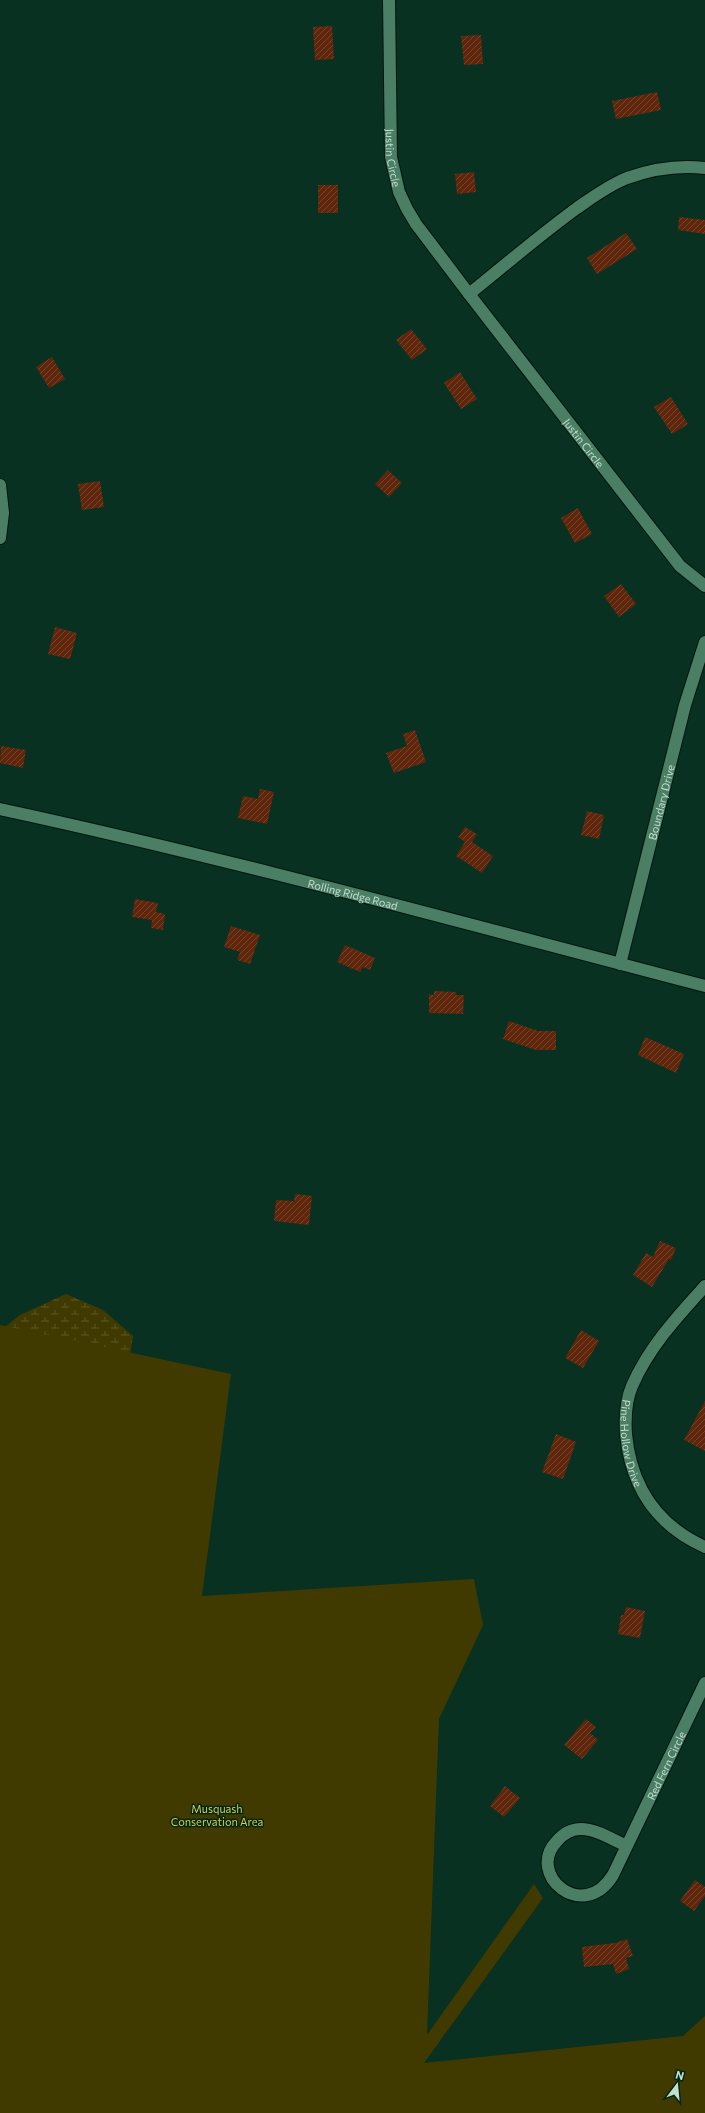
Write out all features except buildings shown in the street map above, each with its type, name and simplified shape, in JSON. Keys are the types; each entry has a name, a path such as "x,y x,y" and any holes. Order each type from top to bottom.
{"street":[{"name":"Justin Circle","path":"389,0 391,157 399,192 416,224 680,566 705,586"},
{"path":"469,294 562,219 601,192 626,178 660,169 693,167 705,168"},
{"path":"0,485 3,513 0,538"},
{"name":"Boundary Drive","path":"620,964 685,705 705,642"},
{"name":"Rolling Ridge Road","path":"0,809 107,832 357,893 705,986"},
{"name":"Pine Hollow Drive","path":"705,1286 665,1331 639,1371 631,1388 627,1406 626,1425 630,1461 635,1478 643,1494 666,1522 696,1543 705,1547"},
{"name":"Red Fern Circle","path":"627,1846 591,1831 581,1829 570,1831 561,1836 549,1853 548,1864 550,1874 556,1884 570,1894 587,1896 598,1892 607,1885 627,1846 705,1683"}],"green space":[{"path":"66,1294 103,1310 133,1336 126,1382 0,1331 20,1315"},
{"name":"Musquash Conservation Area","path":"0,1325 231,1374 202,1596 474,1579 483,1625 439,1719 427,2035 534,1884 543,1898 424,2063 683,2036 705,2016 705,2113 0,2113"}]}
